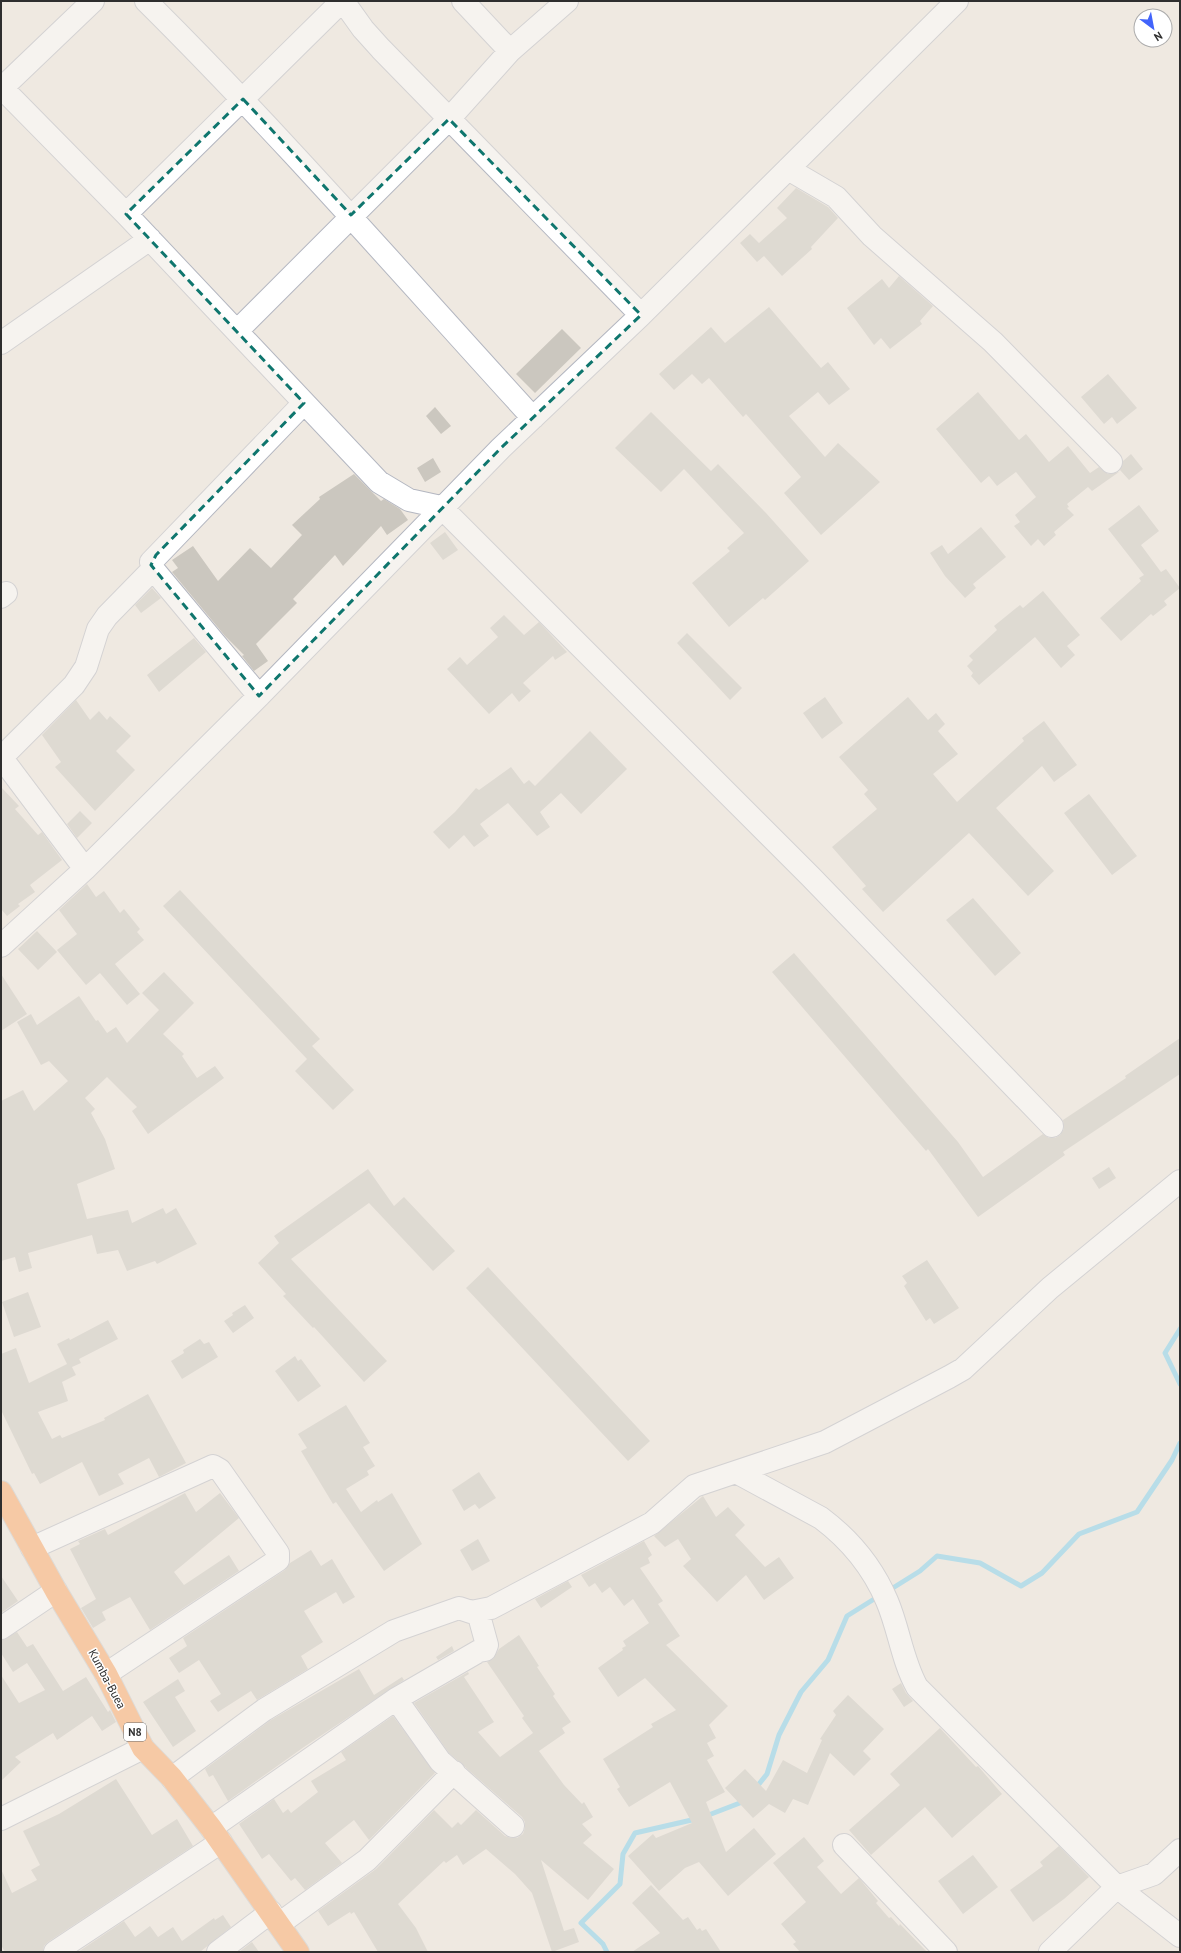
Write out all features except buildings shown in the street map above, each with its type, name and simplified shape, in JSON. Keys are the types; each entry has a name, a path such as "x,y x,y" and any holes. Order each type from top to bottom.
{"highway":[{"name":"Kumba-Buea","path":"1,1492 56,1591 106,1674 143,1748 172,1778 216,1835 298,1952"}],"street":[{"path":"93,1 2,87 150,239 379,482 408,500 442,507 811,877 1052,1126"},
{"path":"146,1 243,99 351,215 431,307 533,418"},
{"path":"126,214 343,1 363,29 381,49 641,315"},
{"path":"463,1 510,50"},
{"path":"237,331 449,118 510,50 567,1"},
{"path":"1,946 84,868 259,696 442,507 641,315 957,1"},
{"path":"788,169 836,197 872,236 993,342 1111,462"},
{"path":"1,343 150,239"},
{"path":"259,696 153,569 151,562 156,555 304,403"},
{"path":"84,868 1,757 74,685 86,667 98,629 107,616 153,569"},
{"path":"172,1778 264,1710 394,1631 459,1608 470,1612 478,1612 491,1608 652,1523 694,1486 836,1437 963,1369 1050,1288 1180,1181"},
{"path":"32,1548 213,1466 220,1470 278,1553 278,1560 106,1674"},
{"path":"736,1472 821,1518 833,1527 858,1553 873,1573 887,1601 909,1672 917,1687 1118,1887 1180,1936"},
{"path":"1,1628 56,1591"},
{"path":"55,1952 216,1835 396,1699 479,1651 486,1650 487,1645 478,1612"},
{"path":"396,1699 440,1761 513,1826"},
{"path":"1,1819 143,1748"},
{"path":"218,1952 367,1860 454,1772"},
{"path":"844,1846 946,1952"},
{"path":"1050,1952 1118,1887 1154,1874 1180,1850"}],"highlighted area":[{"path":"243,99 351,215 449,119 641,315 501,448 259,696 151,565 156,555 304,403 126,214"}],"waterway":[{"path":"1180,1329 1165,1353 1180,1384"},
{"path":"888,1591 920,1571 937,1556 980,1563 1021,1586 1042,1573 1079,1534 1137,1512 1172,1460 1180,1443"},
{"path":"755,1789 767,1774 779,1735 801,1692 828,1660 847,1616 879,1596"},
{"path":"706,1816 745,1801"},
{"path":"607,1952 603,1944 581,1923 620,1884 623,1854 635,1833 696,1819"}]}
